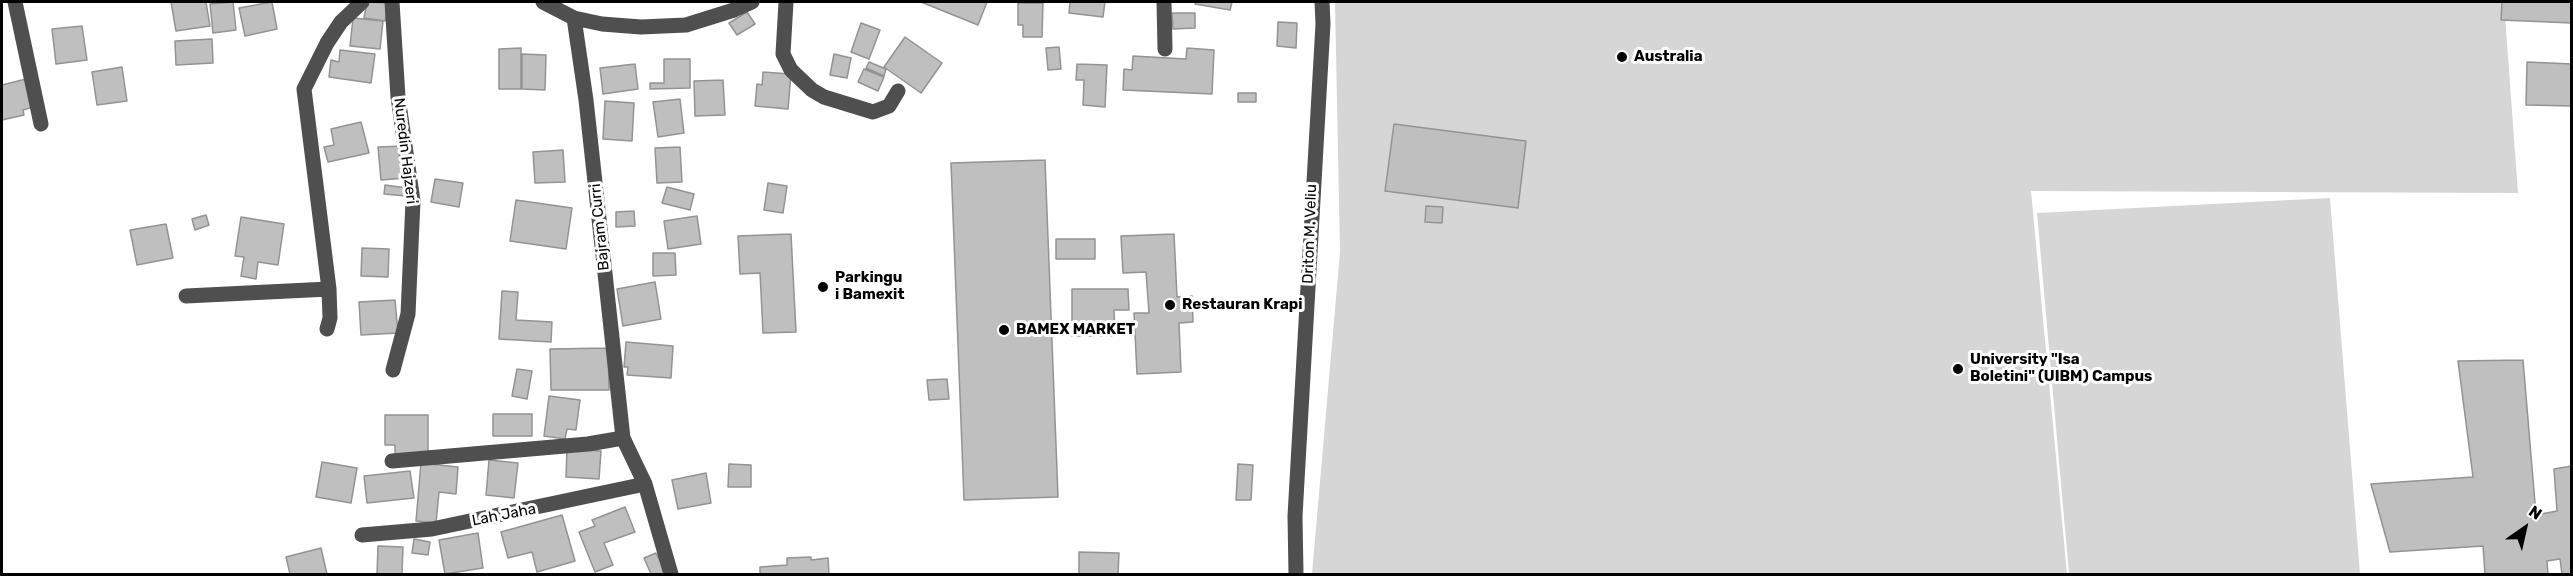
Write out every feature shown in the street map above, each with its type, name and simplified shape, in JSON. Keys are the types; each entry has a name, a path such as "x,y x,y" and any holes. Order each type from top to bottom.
{"street":[{"path":"15,2 41,124"},
{"path":"327,329 330,318 329,289 304,88 327,43 341,22 362,2"},
{"name":"Nuredin Hajzeri","path":"392,2 398,98 413,201 408,314 393,370"},
{"path":"543,2 573,18 602,24 641,27 686,25 752,2"},
{"path":"786,2 783,54 791,70 812,90 824,97 873,112 890,106 898,91"},
{"path":"1164,2 1165,49"},
{"name":"Driton M. Veliu","path":"1296,574 1295,516 1323,24 1322,2"},
{"name":"Bajram Curri","path":"573,18 586,100 623,438 645,484 671,574"},
{"path":"186,296 329,289"},
{"path":"392,461 588,444 623,438"},
{"name":"Lah Jaha","path":"362,535 432,529 645,484"}],"shaded area":[{"path":"1335,2 2504,2 2518,193 2031,191 2067,574 1312,574 1340,252"},
{"path":"2330,198 2360,574 2069,574 2037,213"}],"building":[{"path":"171,2 206,2 210,26 176,31"},
{"path":"233,2 236,30 213,33 210,4"},
{"path":"272,2 277,29 245,36 239,8"},
{"path":"367,2 389,3 385,21 364,18"},
{"path":"921,2 987,2 978,25"},
{"path":"1070,2 1105,2 1103,17 1069,13"},
{"path":"1196,2 1232,2 1230,10 1195,4"},
{"path":"2502,2 2572,2 2572,23 2501,20"},
{"path":"1018,3 1043,3 1042,37 1023,37 1023,25 1018,25"},
{"path":"747,12 755,24 737,35 729,23"},
{"path":"1172,13 1195,13 1195,28 1173,29"},
{"path":"353,18 383,21 380,49 350,46"},
{"path":"1278,22 1297,23 1296,48 1277,46"},
{"path":"861,23 880,30 869,59 851,52"},
{"path":"82,26 87,60 56,64 52,29"},
{"path":"905,37 942,63 921,93 884,67"},
{"path":"212,39 213,63 176,65 175,41"},
{"path":"1059,47 1061,69 1048,70 1046,48"},
{"path":"521,48 521,89 499,89 499,49"},
{"path":"1187,48 1214,50 1212,94 1123,90 1124,69 1132,70 1133,56 1186,59"},
{"path":"340,50 375,54 371,83 329,77 331,60 339,62"},
{"path":"522,54 546,55 545,90 522,89"},
{"path":"834,54 851,58 847,78 830,75"},
{"path":"664,59 690,59 690,88 650,89 650,83 664,83"},
{"path":"869,62 886,69 884,76 866,68"},
{"path":"2527,62 2572,64 2572,106 2526,105"},
{"path":"635,64 638,89 603,94 600,68"},
{"path":"1077,64 1107,65 1105,107 1083,105 1084,80 1076,80"},
{"path":"122,67 127,101 97,105 92,72"},
{"path":"864,69 884,77 878,91 858,82"},
{"path":"763,72 791,74 788,109 755,106 757,84 762,85"},
{"path":"26,79 33,107 23,110 24,115 2,120 2,85"},
{"path":"723,80 725,115 695,116 694,81"},
{"path":"1238,93 1256,93 1256,102 1238,102"},
{"path":"680,99 684,133 658,137 653,102"},
{"path":"605,101 634,103 632,141 603,139"},
{"path":"361,122 369,153 328,162 324,147 334,145 331,129"},
{"path":"1394,124 1526,141 1518,208 1385,191"},
{"path":"404,146 406,178 381,180 378,147"},
{"path":"680,147 682,182 657,183 655,148"},
{"path":"563,150 565,182 535,183 533,152"},
{"name":"BAMEX MARKET","path":"1045,160 1058,497 964,500 951,163"},
{"path":"435,179 463,183 459,207 431,202"},
{"path":"768,183 787,186 783,213 764,210"},
{"path":"385,185 407,188 406,196 384,194"},
{"path":"667,187 694,194 690,210 662,203"},
{"path":"516,200 572,208 566,249 510,241"},
{"path":"1426,206 1443,207 1442,223 1425,222"},
{"path":"634,211 635,226 616,227 616,212"},
{"path":"206,215 209,225 195,230 192,219"},
{"path":"697,216 701,244 668,249 664,221"},
{"path":"241,217 284,224 278,265 258,262 256,279 241,276 244,257 235,256"},
{"path":"166,224 173,258 137,265 130,230"},
{"path":"791,234 796,332 763,333 760,273 740,274 738,236"},
{"name":"Restauran Krapi","path":"1174,234 1177,297 1192,296 1193,322 1179,323 1181,372 1137,374 1134,313 1149,313 1146,272 1123,273 1121,236"},
{"path":"1056,239 1095,239 1095,259 1056,259"},
{"path":"362,248 389,249 388,277 361,276"},
{"path":"653,253 675,253 676,275 653,276"},
{"path":"655,282 661,319 623,326 617,289"},
{"path":"1072,289 1128,289 1129,310 1114,310 1115,336 1072,336"},
{"path":"502,291 518,292 516,320 552,322 551,342 499,339"},
{"path":"395,300 398,333 361,335 359,302"},
{"path":"626,342 673,346 671,378 627,375 628,367 624,367"},
{"path":"608,348 609,390 551,390 550,349"},
{"path":"2523,360 2536,515 2557,511 2554,469 2572,466 2572,574 2562,574 2560,559 2547,561 2548,574 2485,574 2483,546 2390,552 2371,484 2473,477 2458,361"},
{"path":"517,369 532,371 527,399 512,396"},
{"path":"947,379 949,399 929,400 927,380"},
{"path":"549,396 580,400 576,430 567,429 565,439 544,436"},
{"path":"493,414 532,414 532,436 493,436"},
{"path":"385,415 428,415 428,454 395,454 395,445 385,445"},
{"path":"567,449 601,451 599,479 566,477"},
{"path":"489,460 518,463 514,498 486,495"},
{"path":"322,462 357,468 351,503 316,497"},
{"path":"421,463 458,467 456,494 439,492 436,523 416,521"},
{"path":"729,464 751,465 751,487 728,487"},
{"path":"1238,464 1253,465 1251,500 1236,500"},
{"path":"410,471 414,498 367,503 364,476"},
{"path":"706,473 711,503 678,509 672,480"},
{"path":"625,507 635,532 604,543 613,565 595,572 579,532 595,526 592,520"},
{"path":"562,515 575,561 537,572 532,552 508,558 501,532"},
{"path":"478,533 483,568 445,574 439,540"},
{"path":"414,539 430,542 428,555 412,553"},
{"path":"378,546 403,547 402,574 377,574"},
{"path":"321,548 327,574 290,574 286,557"},
{"path":"1079,552 1119,553 1118,574 1079,574"},
{"path":"656,553 666,574 651,574 644,558"},
{"path":"811,557 811,560 828,558 829,574 760,574 760,567 787,565 787,558"}],"place":[{"name":"Australia","path":"1622,57"},
{"name":"Parkingu i Bamexit","path":"823,287"},
{"name":"Restauran Krapi","path":"1170,305"},
{"name":"BAMEX MARKET","path":"1004,330"},
{"name":"University \"Isa Boletini\" (UIBM) Campus","path":"1958,369"}]}
